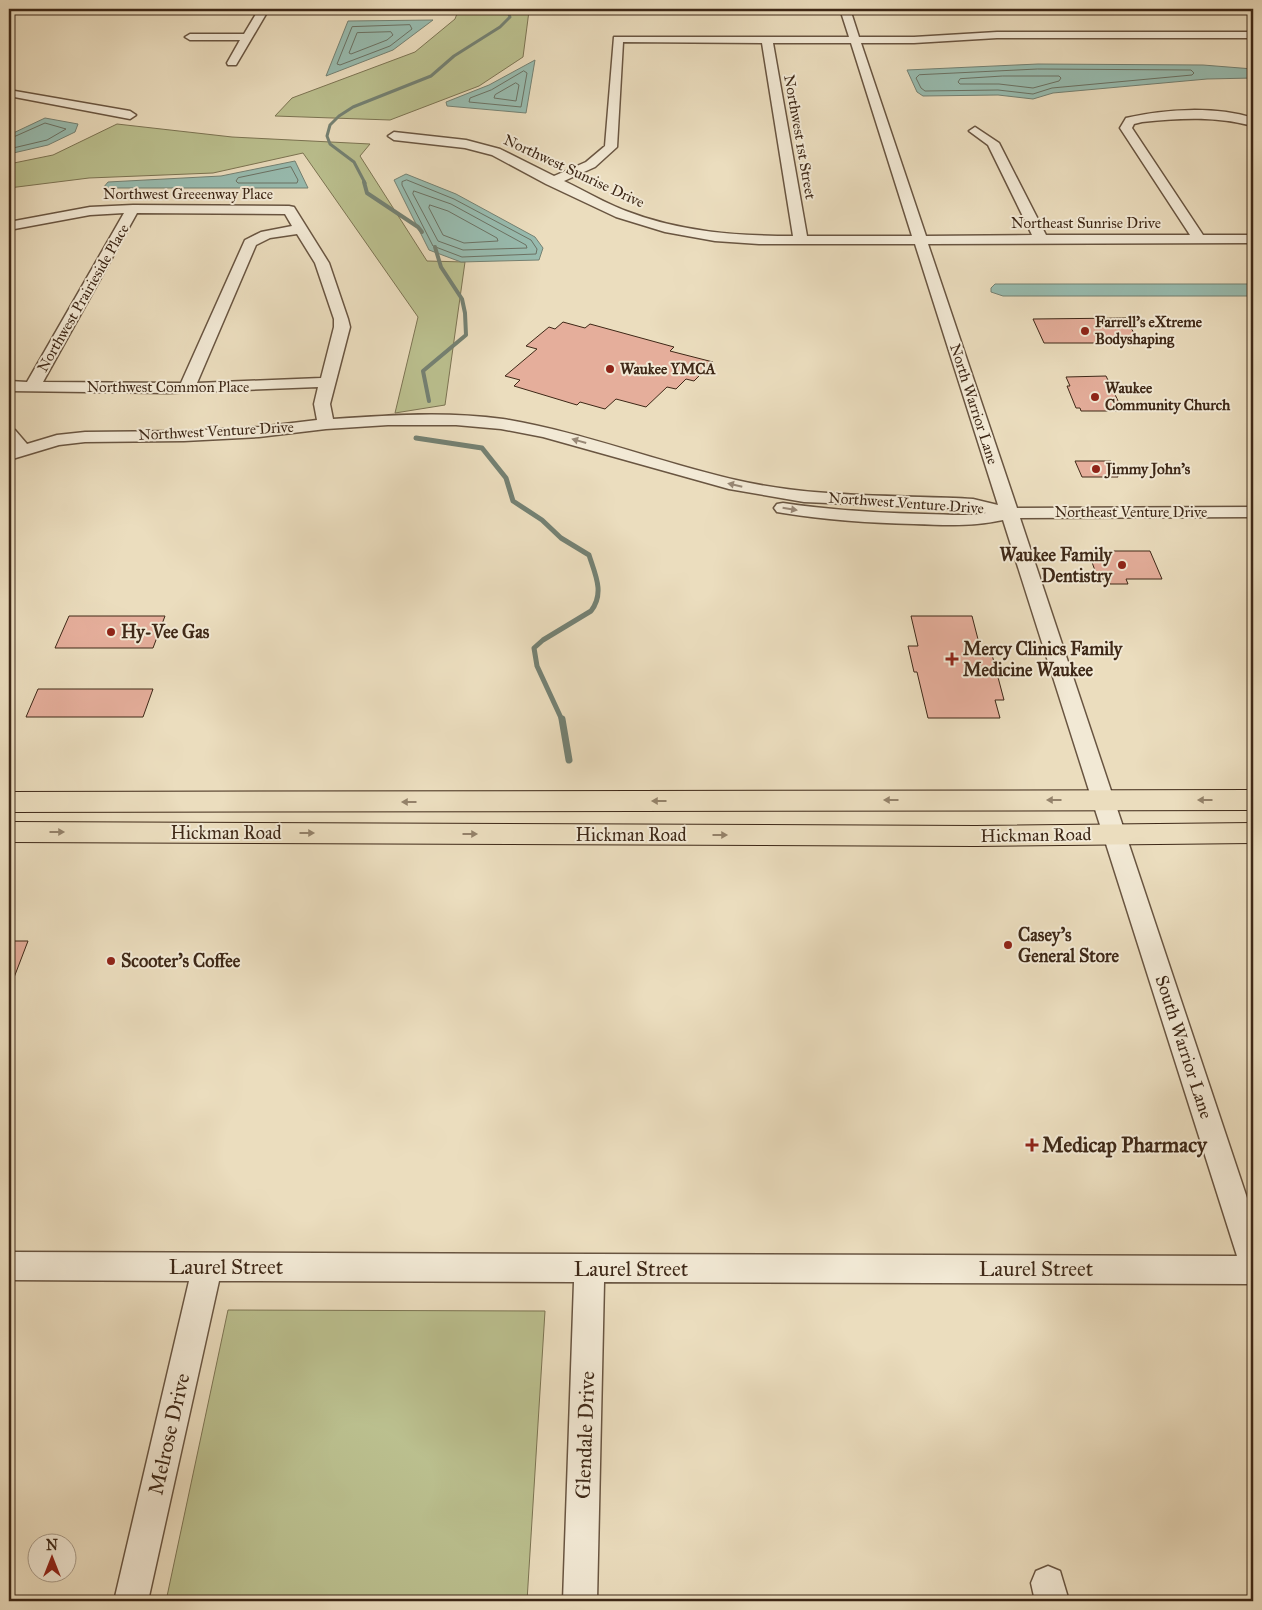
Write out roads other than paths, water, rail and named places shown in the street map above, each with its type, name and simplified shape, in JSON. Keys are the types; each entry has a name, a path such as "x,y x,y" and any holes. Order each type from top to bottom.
{"highway":[{"name":"Hickman Road","path":"9,802 1253,800"},
{"name":"Hickman Road","path":"9,832 956,836 1253,833"}],"street":[{"path":"232,63 264,9"},
{"name":"North Warrior Lane","path":"845,9 1103,800"},
{"path":"551,180 576,172 601,159 611,147 618,39 914,40 997,35 1253,35"},
{"path":"190,37 246,37"},
{"name":"Northwest 1st Street","path":"767,39 801,240"},
{"path":"9,86 130,115"},
{"path":"1199,239 1126,128 1130,121 1144,118 1185,116 1218,115 1245,118 1253,122"},
{"path":"975,131 993,143 1041,239"},
{"name":"Northwest Sunrise Drive","path":"394,136 425,138 482,148 508,158 622,214 665,228 715,237 801,240 920,240"},
{"name":"Northwest Greeenway Place","path":"9,226 90,211 133,209 289,210 322,264 341,319 342,327 322,404 326,424"},
{"name":"Northwest Prairieside Place","path":"32,387 133,209"},
{"path":"187,388 250,243 261,236 301,229"},
{"name":"Northeast Sunrise Drive","path":"920,240 1253,239"},
{"name":"Northwest Common Place","path":"9,386 187,388 273,386 327,382"},
{"name":"Northwest Venture Drive","path":"16,452 58,440 85,436 184,436 249,433 326,424 388,420 456,420 666,482 760,505 823,514 874,518 977,520 1009,513"},
{"path":"9,434 16,452"},
{"name":"Northeast Venture Drive","path":"1009,513 1253,512"},
{"name":"South Warrior Lane","path":"1103,800 1253,1260"},
{"name":"Laurel Street","path":"9,1266 1253,1270"},
{"name":"Melrose Drive","path":"131,1601 207,1267"},
{"name":"Glendale Drive","path":"580,1601 589,1269"}],"water":[{"path":"433,20 393,50 326,76 348,21"},
{"path":"535,60 526,113 447,106 446,102 489,85"},
{"path":"1038,64 1203,65 1253,69 1253,78 1207,79 1053,93 1033,99 998,95 923,96 917,92 907,70"},
{"path":"45,118 78,124 75,132 48,145 9,154 9,135"},
{"path":"295,161 308,188 103,188 108,182 221,176"},
{"path":"406,174 456,194 535,237 543,248 539,260 461,262 429,250 394,180"},
{"path":"995,284 1253,284 1253,296 1003,296 991,292 991,288"}],"waterway":[{"path":"365,183 354,162 330,144 327,136 330,125 339,116 353,107 431,76 454,56 500,27 510,17 507,9"},
{"path":"364,182 367,193 418,227 422,232"},
{"path":"429,401 423,371 466,335 462,299 441,267 435,247"},
{"path":"416,438 482,448 506,478 513,501 542,520 561,538 589,555 598,583 597,597 591,611 543,640 534,648 537,666 562,720"},
{"path":"562,719 569,760"}],"place":[{"name":"Farrell's eXtreme Bodyshaping","path":"1085,331"},
{"name":"Waukee YMCA","path":"610,369"},
{"name":"Waukee Community Church","path":"1095,397"},
{"name":"Jimmy John's","path":"1096,469"},
{"name":"Waukee Family Dentistry","path":"1122,565"},
{"name":"Hy-Vee Gas","path":"111,632"},
{"name":"Mercy Clinics Family Medicine Waukee","path":"952,659"},
{"name":"Casey's General Store","path":"1008,945"},
{"name":"Scooter's Coffee","path":"111,961"},
{"name":"Medicap Pharmacy","path":"1032,1145"}]}
